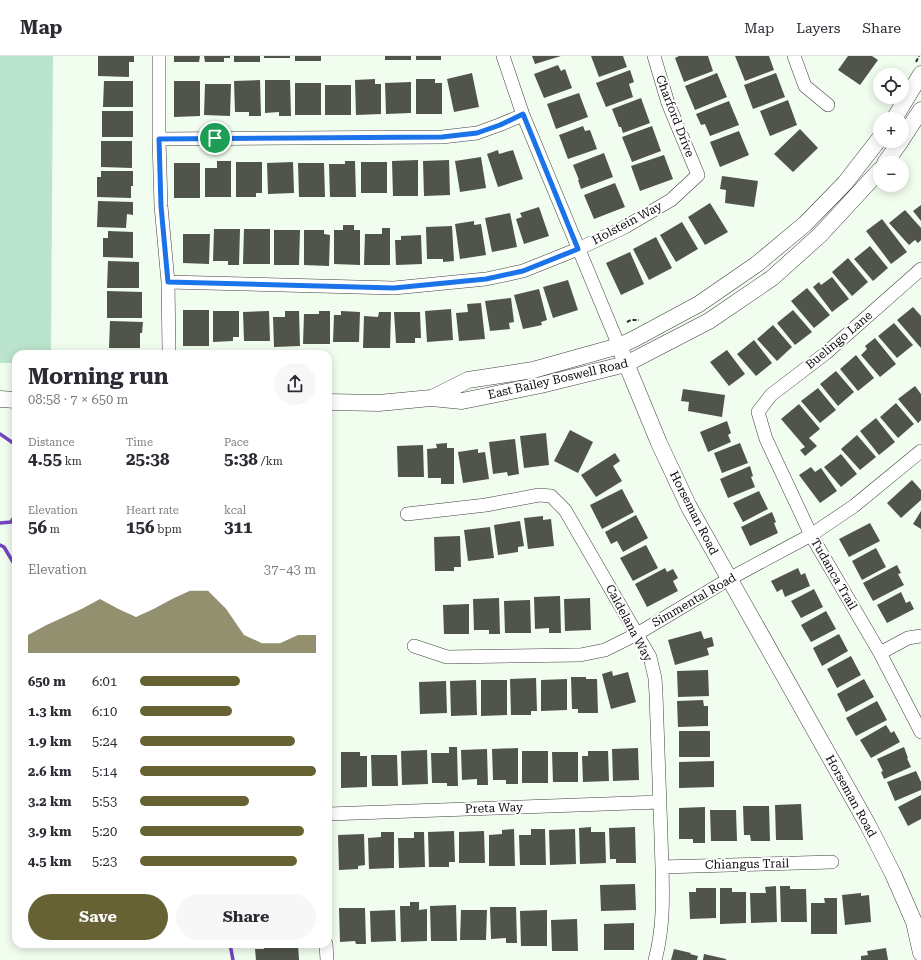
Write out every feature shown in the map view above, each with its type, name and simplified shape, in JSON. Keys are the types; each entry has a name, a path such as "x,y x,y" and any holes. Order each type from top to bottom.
{"street":[{"path":"159,56 161,206 168,282 169,350"},
{"name":"Horseman Road","path":"503,56 523,114 659,443 689,507 868,825 914,922 921,952"},
{"name":"Charford Drive","path":"654,56 668,103 698,175"},
{"path":"794,56 805,86 828,105"},
{"path":"892,112 921,74"},
{"path":"909,128 921,110"},
{"path":"159,139 442,137 477,133 500,125 523,114"},
{"name":"East Bailey Boswell Road","path":"431,398 468,380 533,370 619,346 699,304 757,264 805,224 845,183 873,138"},
{"name":"Holstein Way","path":"168,282 394,288 486,279 523,271 578,249 625,227 670,200 698,175"},
{"name":"East Bailey Boswell Road","path":"332,402 379,403 431,398 462,401 541,385 626,364 709,321 772,278 820,235 873,178"},
{"name":"Buelingo Lane","path":"758,412 771,395 826,352 921,269"},
{"path":"0,400 12,400"},
{"name":"Tudanca Trail","path":"758,412 766,439 811,535 880,653 921,732"},
{"name":"Simmental Road","path":"414,646 447,657 580,655 605,650 637,634 729,579 811,535 854,506 921,451"},
{"name":"Caldelana Way","path":"407,514 486,505 539,494 552,496 565,510 650,657 655,678 662,866 662,918 660,943 655,960"},
{"path":"880,653 908,638 921,636"},
{"name":"Preta Way","path":"332,814 660,802"},
{"name":"Chiangus Trail","path":"662,866 832,862"},
{"path":"326,948 327,960"}],"path":[{"path":"627,322 631,320 641,320"}],"green space":[{"path":"0,56 53,56 51,350 12,350 12,363 0,363"}],"building":[{"path":"98,56 134,56 134,62 129,62 129,77 98,76"},
{"path":"174,56 200,56 199,62 174,62"},
{"path":"204,56 230,56 230,58 224,58 224,62 205,62"},
{"path":"234,56 260,56 260,62 234,62"},
{"path":"264,56 290,56 290,58 264,58"},
{"path":"295,56 321,56 321,61 295,61"},
{"path":"385,56 411,56 411,60 385,60"},
{"path":"416,56 441,56 441,60 416,60"},
{"path":"532,56 561,56 535,64"},
{"path":"591,56 623,56 627,67 599,77"},
{"path":"679,56 708,56 713,71 684,82 675,58"},
{"path":"735,56 769,56 774,70 745,81"},
{"path":"848,56 872,56 878,60 860,85 838,70"},
{"path":"558,65 561,71 565,69 572,88 544,98 534,74"},
{"path":"630,70 634,82 629,84 633,97 606,107 596,83"},
{"path":"472,73 479,107 454,112 447,79"},
{"path":"717,73 727,97 695,110 685,86"},
{"path":"776,73 785,97 753,109 744,85"},
{"path":"375,79 375,84 381,84 381,114 356,115 355,80"},
{"path":"416,79 435,79 435,83 442,83 442,114 416,114"},
{"path":"260,80 261,116 249,116 249,112 235,112 234,81"},
{"path":"265,80 290,80 291,116 279,116 279,112 265,113"},
{"path":"104,81 133,81 133,107 103,107"},
{"path":"174,81 200,81 200,116 174,117"},
{"path":"411,82 411,113 386,114 385,83"},
{"path":"295,83 321,83 321,115 295,115"},
{"path":"205,84 231,84 230,116 204,115"},
{"path":"325,85 351,85 351,115 325,115"},
{"path":"579,93 588,117 556,129 547,104"},
{"path":"641,98 650,123 623,133 612,109"},
{"path":"788,100 797,125 770,136 760,111"},
{"path":"729,101 739,125 710,136 705,124 701,125 696,114"},
{"path":"102,111 133,111 133,137 102,137"},
{"path":"583,126 585,131 590,130 597,149 568,159 559,135"},
{"path":"652,126 661,151 632,162 622,137"},
{"path":"800,129 818,148 793,172 774,154"},
{"path":"739,131 749,155 720,167 710,142"},
{"path":"101,141 132,141 132,168 101,167"},
{"path":"498,150 499,154 513,150 523,179 498,187 487,154"},
{"path":"604,153 613,177 581,189 573,165"},
{"path":"664,155 673,179 640,191 631,166"},
{"path":"481,157 486,188 460,192 455,161"},
{"path":"418,160 418,196 393,196 392,161"},
{"path":"449,160 450,195 424,196 423,161"},
{"path":"217,161 231,161 231,197 205,197 205,168 217,168"},
{"path":"345,161 355,161 356,197 330,197 329,164 345,164"},
{"path":"236,162 262,162 262,193 256,193 256,197 236,197"},
{"path":"293,162 294,193 268,194 267,163"},
{"path":"361,162 387,162 387,193 361,193"},
{"path":"174,163 200,163 200,198 174,198"},
{"path":"298,163 324,163 325,197 299,197"},
{"path":"101,171 133,171 131,198 97,197 97,177 101,177"},
{"path":"722,176 758,181 754,207 725,203 726,190 720,189"},
{"path":"615,183 625,207 594,219 584,195"},
{"path":"98,201 133,202 133,215 127,214 126,228 97,227"},
{"path":"710,203 728,232 705,245 688,217"},
{"path":"921,205 921,221 913,211"},
{"path":"539,207 549,236 524,244 516,219 522,217 520,213"},
{"path":"905,210 921,228 921,240 918,243 915,240 909,245 889,223"},
{"path":"510,213 517,247 492,252 485,218"},
{"path":"882,219 907,252 891,264 866,231"},
{"path":"474,221 474,225 481,224 486,255 460,259 455,224"},
{"path":"682,222 698,249 676,262 660,235"},
{"path":"343,225 354,225 354,230 360,230 360,265 334,264 334,230 343,230"},
{"path":"452,226 454,261 443,262 443,259 427,259 426,227"},
{"path":"382,228 390,228 390,265 364,265 365,234 382,234"},
{"path":"214,229 240,229 239,265 228,265 228,261 213,261"},
{"path":"244,229 270,229 270,264 243,264"},
{"path":"274,230 300,230 299,265 274,265"},
{"path":"304,230 324,230 324,234 330,235 329,266 304,265"},
{"path":"108,231 133,232 133,258 103,257 103,238 108,238"},
{"path":"183,234 210,234 209,264 183,263"},
{"path":"421,235 422,264 396,265 395,240 401,240 401,236"},
{"path":"656,237 672,268 649,280 633,249"},
{"path":"870,246 888,268 873,281 854,259"},
{"path":"630,252 644,284 621,295 606,263"},
{"path":"848,258 868,282 852,296 832,272"},
{"path":"108,261 139,262 139,288 107,288"},
{"path":"832,277 849,299 832,312 813,287 819,282 821,285"},
{"path":"568,280 578,310 553,318 543,287"},
{"path":"807,288 830,315 814,328 791,301"},
{"path":"539,289 547,320 541,322 542,325 523,329 514,295"},
{"path":"107,291 142,292 142,318 107,318"},
{"path":"511,298 514,322 509,323 510,329 490,331 485,301"},
{"path":"481,303 485,339 459,341 456,313 468,312 467,304"},
{"path":"913,307 921,316 921,348 897,320"},
{"path":"451,309 453,340 427,342 425,311"},
{"path":"183,310 209,310 209,346 183,346"},
{"path":"793,310 812,332 795,345 777,323"},
{"path":"213,311 239,311 239,337 233,337 233,341 213,342"},
{"path":"269,311 270,341 244,341 243,312"},
{"path":"285,311 299,311 300,346 274,347 273,317 285,317"},
{"path":"319,311 330,311 330,344 303,344 304,314 319,314"},
{"path":"341,311 360,312 359,342 333,342 334,315 341,315"},
{"path":"379,312 391,312 390,348 363,348 364,316 378,317"},
{"path":"394,312 420,312 421,338 415,338 415,343 396,343"},
{"path":"110,321 143,322 142,333 140,333 140,348 109,348"},
{"path":"894,323 913,345 897,358 878,336"},
{"path":"773,325 792,347 777,361 757,339"},
{"path":"875,338 896,364 880,377 861,355 867,349 865,346"},
{"path":"754,340 772,363 756,376 737,354"},
{"path":"727,350 745,374 729,386 710,362"},
{"path":"856,355 874,378 858,391 840,369"},
{"path":"836,371 854,392 838,406 820,384"},
{"path":"915,386 921,394 921,420 918,423 898,399"},
{"path":"818,388 836,410 820,423 801,401"},
{"path":"683,389 725,395 722,417 688,411 689,402 681,401"},
{"path":"896,403 914,424 898,438 880,417"},
{"path":"799,404 820,429 809,438 817,446 805,456 800,450 805,447 781,419"},
{"path":"876,418 895,442 879,455 860,431"},
{"path":"727,421 731,433 728,435 731,442 708,452 700,432"},
{"path":"570,430 593,442 578,473 554,461"},
{"path":"546,433 549,465 524,468 520,436"},
{"path":"857,435 876,457 860,470 841,449"},
{"path":"515,439 519,474 508,476 507,472 493,474 489,442"},
{"path":"447,443 447,448 454,448 454,484 441,484 441,478 428,478 427,449 437,448 436,444"},
{"path":"740,443 748,463 722,473 714,453"},
{"path":"423,445 424,477 398,477 397,446"},
{"path":"478,449 478,453 485,452 489,479 463,483 458,452"},
{"path":"615,453 620,461 613,466 622,481 596,497 581,475"},
{"path":"841,454 857,474 841,487 824,467"},
{"path":"750,466 753,476 751,477 755,487 728,498 720,479"},
{"path":"811,467 815,472 821,468 837,491 820,503 799,475"},
{"path":"912,480 921,490 921,500 901,518 887,503"},
{"path":"622,489 634,512 602,529 590,505"},
{"path":"759,491 768,509 743,522 733,503"},
{"path":"921,511 921,529 913,524"},
{"path":"772,512 778,533 750,546 741,527"},
{"path":"636,515 648,538 623,552 617,541 611,544 605,532"},
{"path":"543,516 543,520 551,519 554,546 528,549 524,518"},
{"path":"520,521 524,546 518,547 518,552 498,555 494,525"},
{"path":"870,523 880,541 849,557 839,539"},
{"path":"490,527 494,558 468,561 464,530"},
{"path":"460,536 461,567 454,567 454,571 435,571 434,537"},
{"path":"646,545 658,568 633,581 620,558"},
{"path":"876,548 886,567 862,580 852,561"},
{"path":"897,565 901,573 898,574 904,585 873,601 863,583"},
{"path":"665,568 667,572 673,569 678,578 673,581 678,591 647,607 635,584"},
{"path":"798,568 801,575 805,573 810,586 785,597 782,589 777,592 771,581"},
{"path":"814,589 823,607 801,618 791,601"},
{"path":"901,592 906,603 910,601 914,609 887,623 877,605"},
{"path":"560,596 561,633 549,633 549,628 535,629 534,597"},
{"path":"499,598 500,634 489,634 489,630 474,630 473,599"},
{"path":"590,598 591,630 565,631 564,599"},
{"path":"530,600 531,633 505,633 504,601"},
{"path":"469,604 469,634 444,634 443,605"},
{"path":"826,611 836,629 811,642 801,625"},
{"path":"701,631 704,639 712,637 714,646 707,648 709,655 675,665 668,640"},
{"path":"839,634 848,651 822,666 813,648"},
{"path":"851,656 861,675 837,688 827,669"},
{"path":"708,670 709,696 678,697 677,671"},
{"path":"612,671 613,676 628,672 636,702 611,709 602,674"},
{"path":"571,677 597,679 598,713 578,713 578,709 572,709"},
{"path":"536,678 537,711 531,711 531,715 511,715 510,679"},
{"path":"567,679 567,710 541,711 541,680"},
{"path":"864,679 874,697 846,712 837,694"},
{"path":"476,680 477,715 451,716 450,681"},
{"path":"481,680 507,680 507,715 481,716"},
{"path":"446,681 447,713 420,714 419,682"},
{"path":"703,700 704,706 708,706 708,726 678,727 677,701"},
{"path":"877,701 887,720 856,736 846,718"},
{"path":"886,725 891,733 894,731 900,742 871,758 860,740"},
{"path":"679,731 710,731 710,757 679,757"},
{"path":"449,747 457,747 458,786 447,786 447,783 432,783 431,753 449,753"},
{"path":"904,747 911,767 884,779 881,772 883,771 877,759"},
{"path":"518,748 518,784 506,784 506,780 493,780 492,749"},
{"path":"638,748 639,780 613,781 612,749"},
{"path":"487,749 488,785 477,785 477,779 462,780 461,750"},
{"path":"427,750 428,784 402,785 401,751"},
{"path":"522,751 548,751 548,783 522,783"},
{"path":"588,751 608,751 609,781 583,782 582,756 588,756"},
{"path":"341,752 360,752 360,756 367,756 367,787 341,788"},
{"path":"552,752 578,752 578,782 553,782"},
{"path":"371,755 397,755 398,786 372,786"},
{"path":"714,761 714,787 679,788 679,762"},
{"path":"916,771 921,782 921,790 895,801 887,782"},
{"path":"921,795 921,819 908,826 898,807"},
{"path":"801,804 803,840 776,840 775,805"},
{"path":"743,806 769,806 770,841 751,841 750,835 744,835"},
{"path":"705,807 705,843 693,843 693,839 679,839 679,808"},
{"path":"710,810 736,810 737,841 711,841"},
{"path":"591,827 591,832 605,832 606,863 580,864 579,828"},
{"path":"635,827 636,863 616,863 616,859 610,859 609,828"},
{"path":"514,829 515,866 489,866 489,835 502,834 502,830"},
{"path":"531,829 545,829 546,865 520,865 519,835 531,835"},
{"path":"575,829 576,864 550,865 549,830"},
{"path":"454,831 455,862 449,862 449,867 429,867 428,832"},
{"path":"484,831 485,863 459,863 459,832"},
{"path":"381,832 394,832 394,868 369,869 368,838 381,837"},
{"path":"414,832 424,832 425,867 399,868 398,838 414,838"},
{"path":"364,834 365,865 358,866 358,869 339,870 338,835"},
{"path":"635,884 636,910 601,911 600,885"},
{"path":"776,886 777,922 751,923 750,893 766,893 765,887"},
{"path":"780,886 790,886 790,889 806,889 807,922 781,922"},
{"path":"696,888 716,888 716,918 690,919 689,892 696,892"},
{"path":"720,888 732,888 732,892 746,892 746,923 720,924"},
{"path":"861,893 861,896 869,895 871,922 845,925 842,895"},
{"path":"824,898 837,898 837,934 811,934 811,903 825,903"},
{"path":"410,902 419,902 419,910 427,909 427,941 401,942 400,906 410,906"},
{"path":"456,905 457,941 431,941 430,906"},
{"path":"490,907 516,907 517,943 506,943 506,938 491,939"},
{"path":"339,908 365,908 366,944 356,944 355,941 340,942"},
{"path":"395,910 396,941 371,942 370,911"},
{"path":"461,910 487,910 486,940 460,940"},
{"path":"547,910 547,946 521,946 520,911"},
{"path":"577,919 578,951 552,951 551,920"},
{"path":"634,923 634,950 604,950 604,924"},
{"path":"298,948 299,960 256,960 255,949"},
{"path":"886,948 888,960 861,960 861,956 868,955 867,951"},
{"path":"674,949 698,956 697,960 671,960"},
{"path":"704,954 726,959 726,960 703,960"}],"waterway":[{"path":"0,434 12,442"},
{"path":"0,523 11,522 12,520"},
{"path":"0,545 4,547 12,560"},
{"path":"231,948 233,960"}],"route":[{"path":"523,114 578,249 523,271 486,279 394,288 168,282 161,206 159,139 215,138 442,137 477,133 500,125 523,114"}]}
